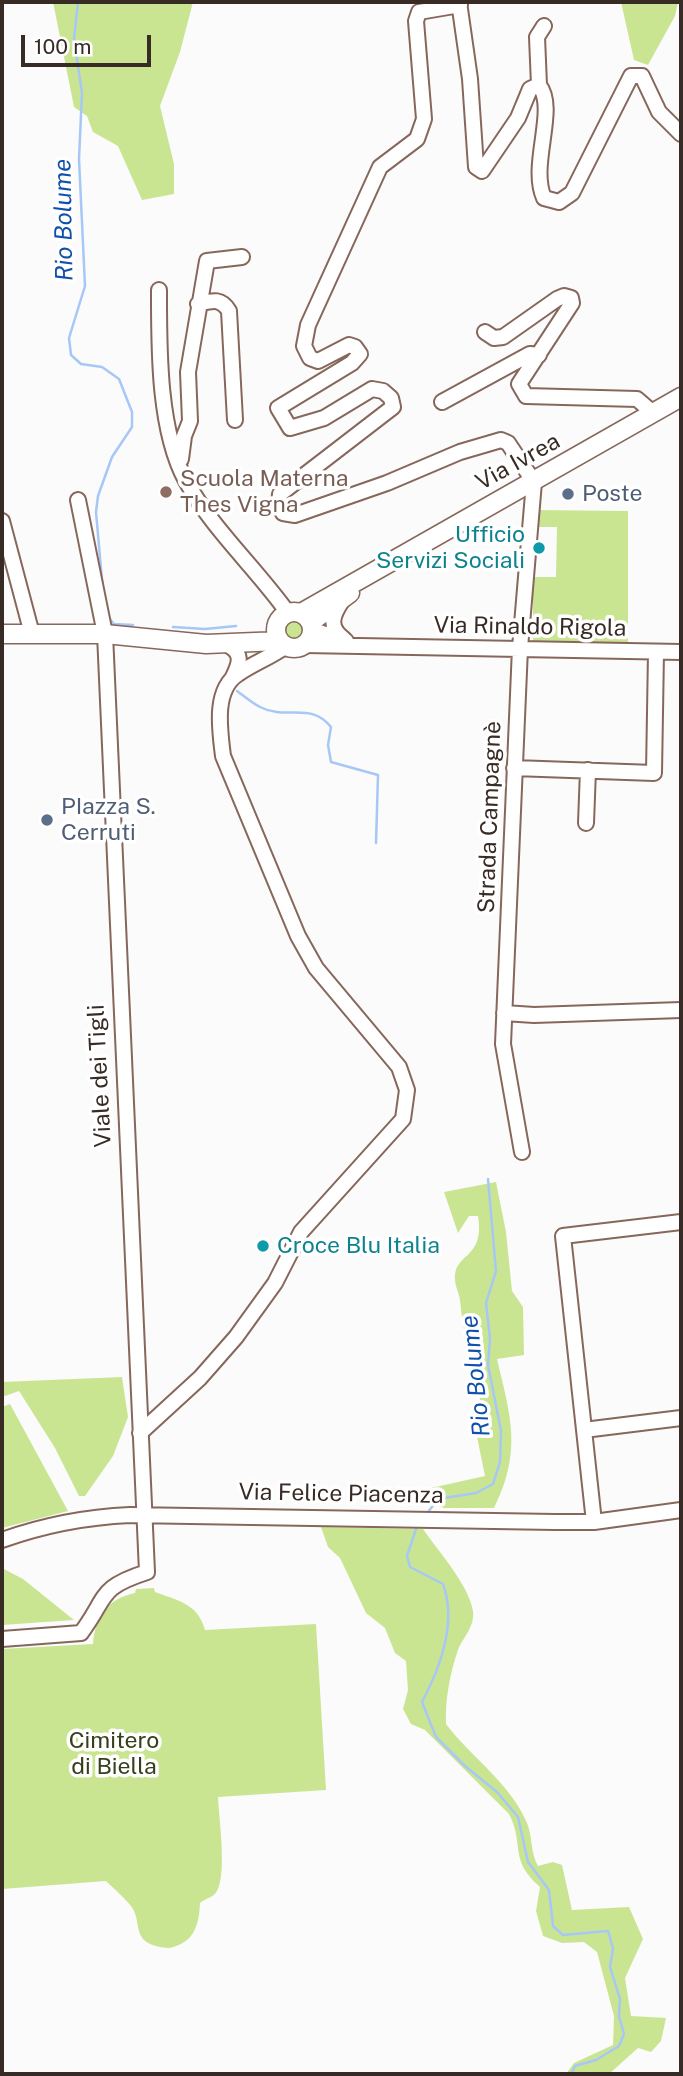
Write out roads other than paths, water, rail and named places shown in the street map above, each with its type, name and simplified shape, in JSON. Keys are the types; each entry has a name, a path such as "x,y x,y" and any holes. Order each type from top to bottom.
{"main road":[{"name":"Via Ivrea","path":"171,639 295,629 343,586 379,571 681,397"},
{"name":"Via Ivrea","path":"2,634 105,634 226,644 295,629 342,601 379,571"}],"street":[{"path":"534,482 508,443 501,440 460,452 387,483 295,515 283,513 279,504 280,494 393,407 391,398 383,391 372,390 324,418 290,428 278,408 352,363 360,354 355,347 349,345 318,361 310,358 304,346 308,325 380,167 417,139 424,119 416,21 419,12 460,4 470,79 476,167 482,171 490,163 518,118 530,89 539,85"},
{"path":"544,26 537,37 539,85 546,99 538,157 538,185 544,198 559,202 572,193 631,76 642,76 659,112 681,134"},
{"path":"182,475 180,450 190,421 188,372 207,261 242,257"},
{"path":"159,290 160,378 182,475 223,533 263,578 295,629 232,679"},
{"path":"485,332 494,338 503,337 557,299 565,296 571,298 572,303 519,384 526,396 628,398 637,400 652,412"},
{"path":"198,304 215,300 225,304 229,311 235,420"},
{"path":"442,402 530,354 539,355"},
{"name":"Strada Campagnè","path":"522,1152 503,1044 520,648 534,482"},
{"path":"78,500 105,634"},
{"path":"2,522 32,634"},
{"path":"342,601 334,614 333,624 335,631 348,642"},
{"name":"Via Rinaldo Rigola","path":"295,629 378,648 681,652"},
{"name":"Via Rinaldo Rigola","path":"295,629 378,648"},
{"name":"Viale dei Tigli","path":"2,1639 81,1633 101,1596 129,1578 147,1572 105,634"},
{"path":"140,1433 200,1378 236,1337 275,1283 301,1232 404,1119 407,1090 399,1068 316,968 298,936 223,756 221,704 240,664 236,649 226,644"},
{"path":"514,768 654,773 656,652"},
{"path":"586,823 588,771"},
{"path":"504,1013 534,1015 681,1010"},
{"path":"594,1522 563,1236 681,1222"},
{"path":"584,1430 681,1418"},
{"name":"Via Felice Piacenza","path":"2,1540 32,1529 91,1517 145,1515 594,1522 681,1510"}],"waterway":[{"name":"Rio Bolume","path":"78,2 74,39 82,93 79,159 85,286 69,338 71,355 81,364 102,367 119,379 132,412 132,427 112,457 98,496 96,512 103,591"},
{"name":"Rio Bolume","path":"109,618 114,624 133,625"},
{"name":"Rio Bolume","path":"173,627 205,629 236,626"},
{"name":"Rio Bolume","path":"237,691 270,711 306,713 323,719 331,727 328,745 331,762 378,775 376,843"},
{"name":"Rio Bolume","path":"425,1516 438,1499 476,1493 493,1484 500,1462 501,1431 488,1365 490,1339 486,1303 496,1271 488,1179"},
{"name":"Rio Bolume","path":"417,1526 407,1556 410,1567 443,1584 447,1599 444,1644 435,1675 422,1702 436,1737 465,1766 497,1792 518,1817 528,1862 549,1890 553,1926 563,1935 608,1931 613,1948 610,1967 620,1999 619,2016 624,2034 619,2046 596,2060 575,2066 571,2074"}],"place":[{"name":"Scuola Materna Thes Vigna","path":"166,492"},
{"name":"Poste","path":"568,494"},
{"name":"Ufficio Servizi Sociali","path":"539,548"},
{"name":"PIazza S. Cerruti","path":"47,820"},
{"name":"Croce Blu Italia","path":"263,1246"}],"park label":[{"name":"Cimitero di Biella","path":"114,1754"}]}
